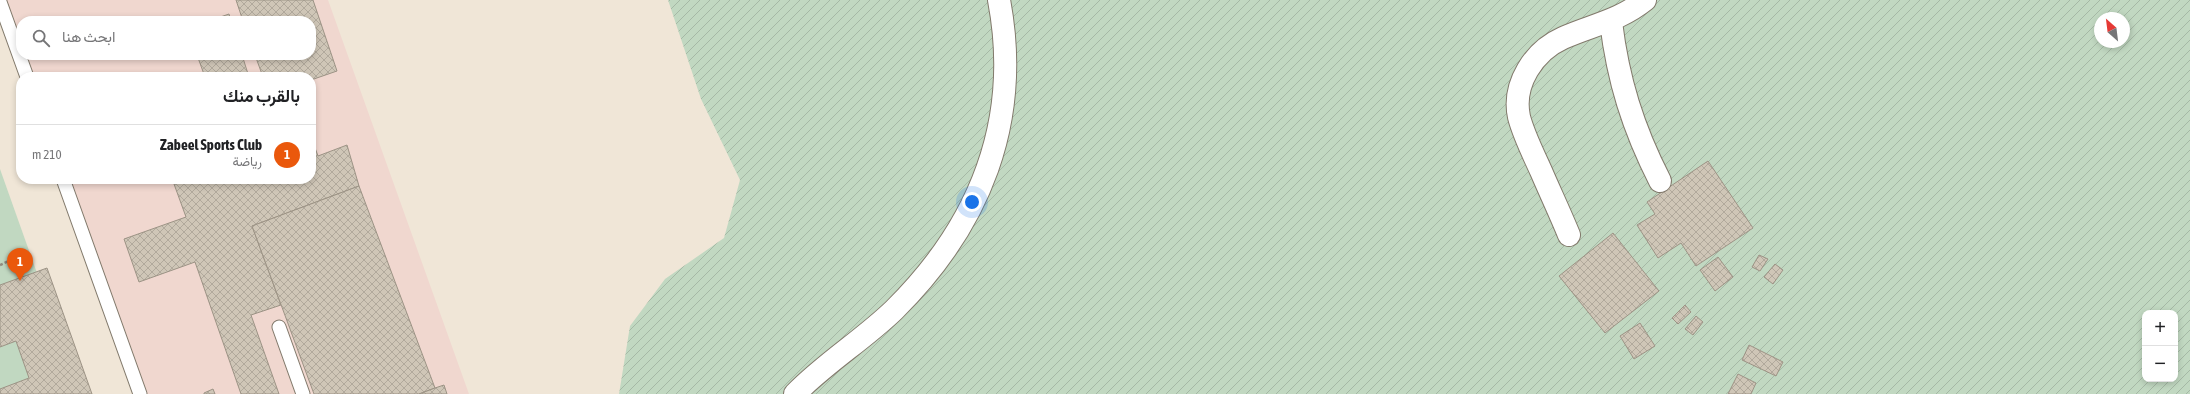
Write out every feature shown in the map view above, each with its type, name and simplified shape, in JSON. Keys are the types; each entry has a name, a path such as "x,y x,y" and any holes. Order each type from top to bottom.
{"street":[{"path":"795,394 893,311 916,287 941,256 972,206 986,176 995,144 1001,112 1004,78 1004,44 999,0"},
{"path":"1569,235 1524,134 1519,115 1519,96 1523,78 1533,61 1547,48 1563,38 1611,22 1646,0"},
{"path":"1611,22 1622,88 1645,152 1660,181"}],"lane":[{"path":"0,2 16,46"},
{"path":"21,60 25,72"},
{"path":"65,184 140,394"},
{"path":"279,327 302,394"}],"path":[{"path":"0,265 20,256"}],"shaded area":[{"path":"6,0 328,0 469,394 147,394 72,184 316,184 316,72 31,72 27,60 316,60 316,16 16,16 16,29"}],"green space":[{"path":"668,0 2190,0 2190,394 619,394 630,326 665,279 724,238 740,180 701,99"},
{"path":"0,169 80,394 0,394"}],"building":[{"path":"236,0 313,0 337,71 316,78 316,72 261,72 257,60 316,60 316,16 241,16"},
{"path":"199,60 244,60 247,72 203,72"},
{"path":"347,145 359,186 252,226 281,305 251,315 279,394 241,394 195,262 139,282 124,239 186,217 174,184 316,184 316,151 318,156"},
{"path":"1708,161 1753,228 1696,266 1681,243 1658,258 1637,225 1655,214 1647,202"},
{"path":"359,186 435,388 419,394 314,394 252,226"},
{"path":"1613,233 1659,291 1605,333 1559,276"},
{"path":"1759,255 1768,259 1760,271 1752,267"},
{"path":"1718,257 1733,277 1715,291 1700,270"},
{"path":"1775,264 1783,270 1773,284 1764,277"},
{"path":"47,268 92,394 0,394 0,389 29,378 16,341 0,347 0,285"},
{"path":"1685,305 1691,312 1678,324 1672,318"},
{"path":"1696,316 1703,322 1693,335 1685,329"},
{"path":"1640,323 1655,346 1634,359 1620,336"},
{"path":"1749,345 1783,362 1776,376 1742,360"},
{"path":"1738,374 1756,383 1751,394 1728,394"},
{"path":"444,385 447,394 419,394 435,388"},
{"path":"213,389 215,394 204,394 204,393"}],"place":[{"name":"Zabeel Sports Club","path":"20,281"}]}
